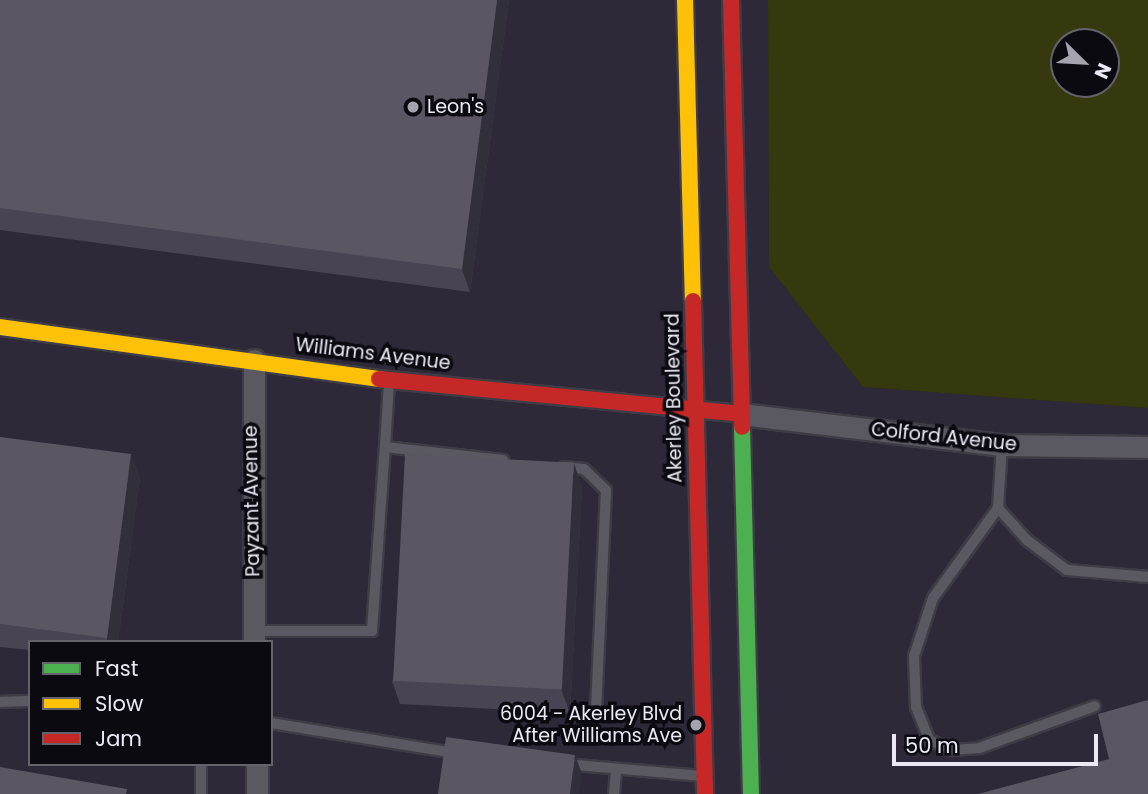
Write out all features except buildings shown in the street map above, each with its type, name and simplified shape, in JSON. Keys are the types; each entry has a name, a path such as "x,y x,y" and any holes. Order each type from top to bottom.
{"main road":[{"name":"Akerley Boulevard","path":"685,0 705,794"},
{"path":"731,0 751,794"},
{"name":"Williams Avenue","path":"0,327 389,380 741,414"}],"street":[{"name":"Payzant Avenue","path":"254,360 254,637"},
{"name":"Colford Avenue","path":"741,414 1002,445 1148,447"},
{"path":"257,766 257,794"}],"lane":[{"path":"254,637 372,631 389,380"},
{"path":"1002,445 998,508 933,598 914,656 916,707 929,740 952,750 979,748 1095,706"},
{"path":"384,447 517,462"},
{"path":"544,465 583,469 606,489 596,707"},
{"path":"998,508 1067,570 1148,577"},
{"path":"0,702 28,701"},
{"path":"273,723 449,752"},
{"path":"562,763 705,776"},
{"path":"201,766 201,794"},
{"path":"614,794 616,769"}],"shaded area":[{"path":"0,0 768,0 769,267 863,387 1148,408 1148,794 0,794"}],"green space":[{"path":"768,0 1148,0 1148,408 863,387 769,267"}],"traffic: fast":[{"path":"742,427 751,794"}],"traffic: slow":[{"path":"685,0 693,301"},
{"path":"0,327 379,379"}],"traffic: jam":[{"path":"731,0 742,427"},
{"path":"693,301 705,794"},
{"path":"379,379 741,414"}],"place":[{"name":"Leon's","path":"413,107"},
{"name":"6004 - Akerley Blvd After Williams Ave","path":"696,725"}]}
